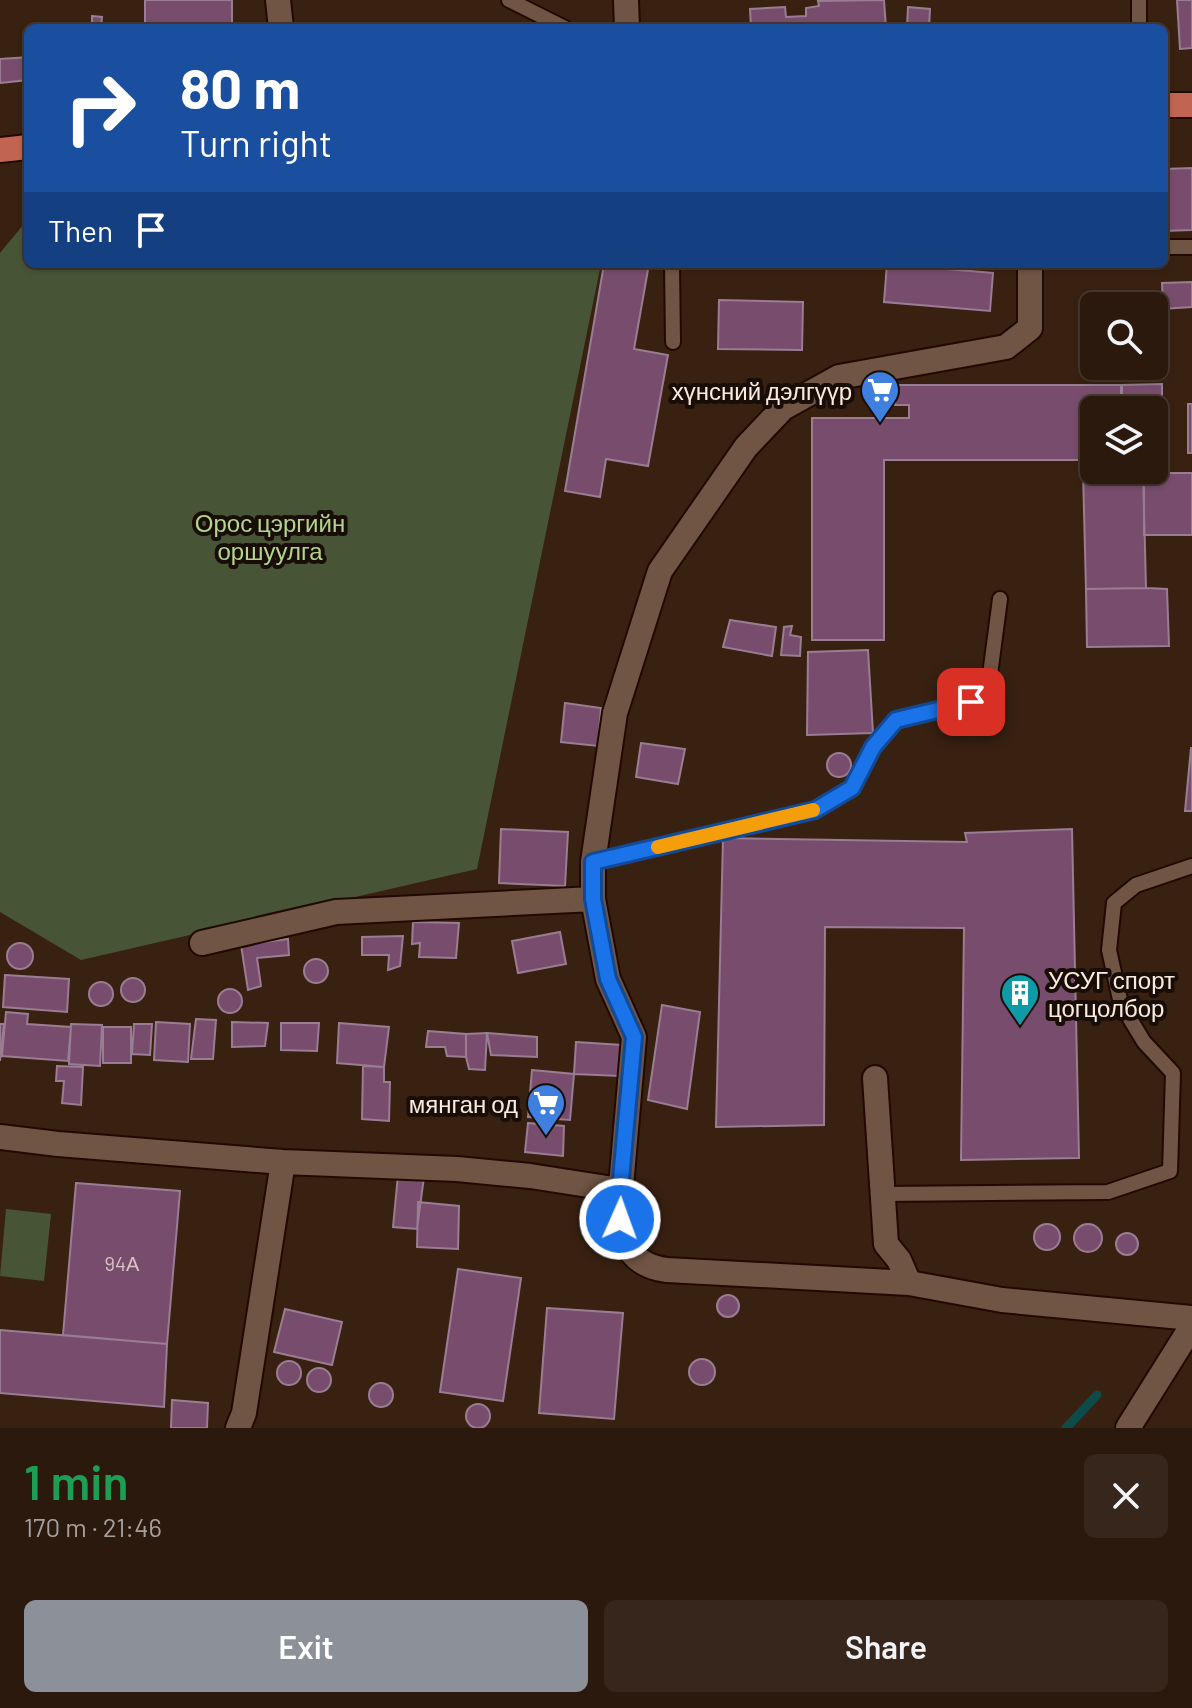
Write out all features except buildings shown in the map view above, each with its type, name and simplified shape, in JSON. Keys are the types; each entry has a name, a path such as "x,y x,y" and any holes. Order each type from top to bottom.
{"main road":[{"path":"1168,105 1192,105"},
{"path":"0,150 24,147"}],"street":[{"path":"278,0 281,24"},
{"path":"626,0 627,24"},
{"path":"1030,268 1030,328 1006,347 839,377 783,408 746,447 660,571 615,713 593,862 593,899 608,979 634,1037 620,1219 625,1243 635,1257 649,1267 909,1283 1002,1300 1192,1318"},
{"path":"202,943 336,912 593,899"},
{"path":"875,1078 886,1244 899,1260 909,1283"},
{"path":"0,1137 283,1162 457,1169 620,1190"},
{"path":"238,1428 244,1413 283,1162"},
{"path":"1128,1428 1192,1326"}],"lane":[{"path":"509,0 557,24"},
{"path":"1139,0 1139,24"},
{"path":"1168,247 1192,247"},
{"path":"672,268 673,342"},
{"path":"593,862 815,810 852,788 873,747 896,720 971,702 989,682 1000,599"},
{"path":"882,1194 1108,1192 1170,1171 1173,1073 1144,1042 1121,1004 1109,950 1114,903 1136,885 1192,866"}],"green space":[{"name":"Орос цэргийн оршуулга","path":"24,224 24,268 600,268 477,869 81,960 0,912 0,253"},
{"path":"6,1209 51,1214 44,1281 0,1276"}],"waterway":[{"path":"1066,1428 1097,1395"}],"slow traffic":[{"path":"658,847 813,810"}],"place":[{"name":"хүнсний дэлгүүр","path":"880,424"},
{"name":"УСУГ спорт цогцолбор","path":"1020,1027"},
{"name":"мянган од","path":"546,1137"}],"route":[{"path":"620,1219 634,1037 608,979 593,899 593,862 815,810 852,788 873,747 896,720 971,702"}]}
